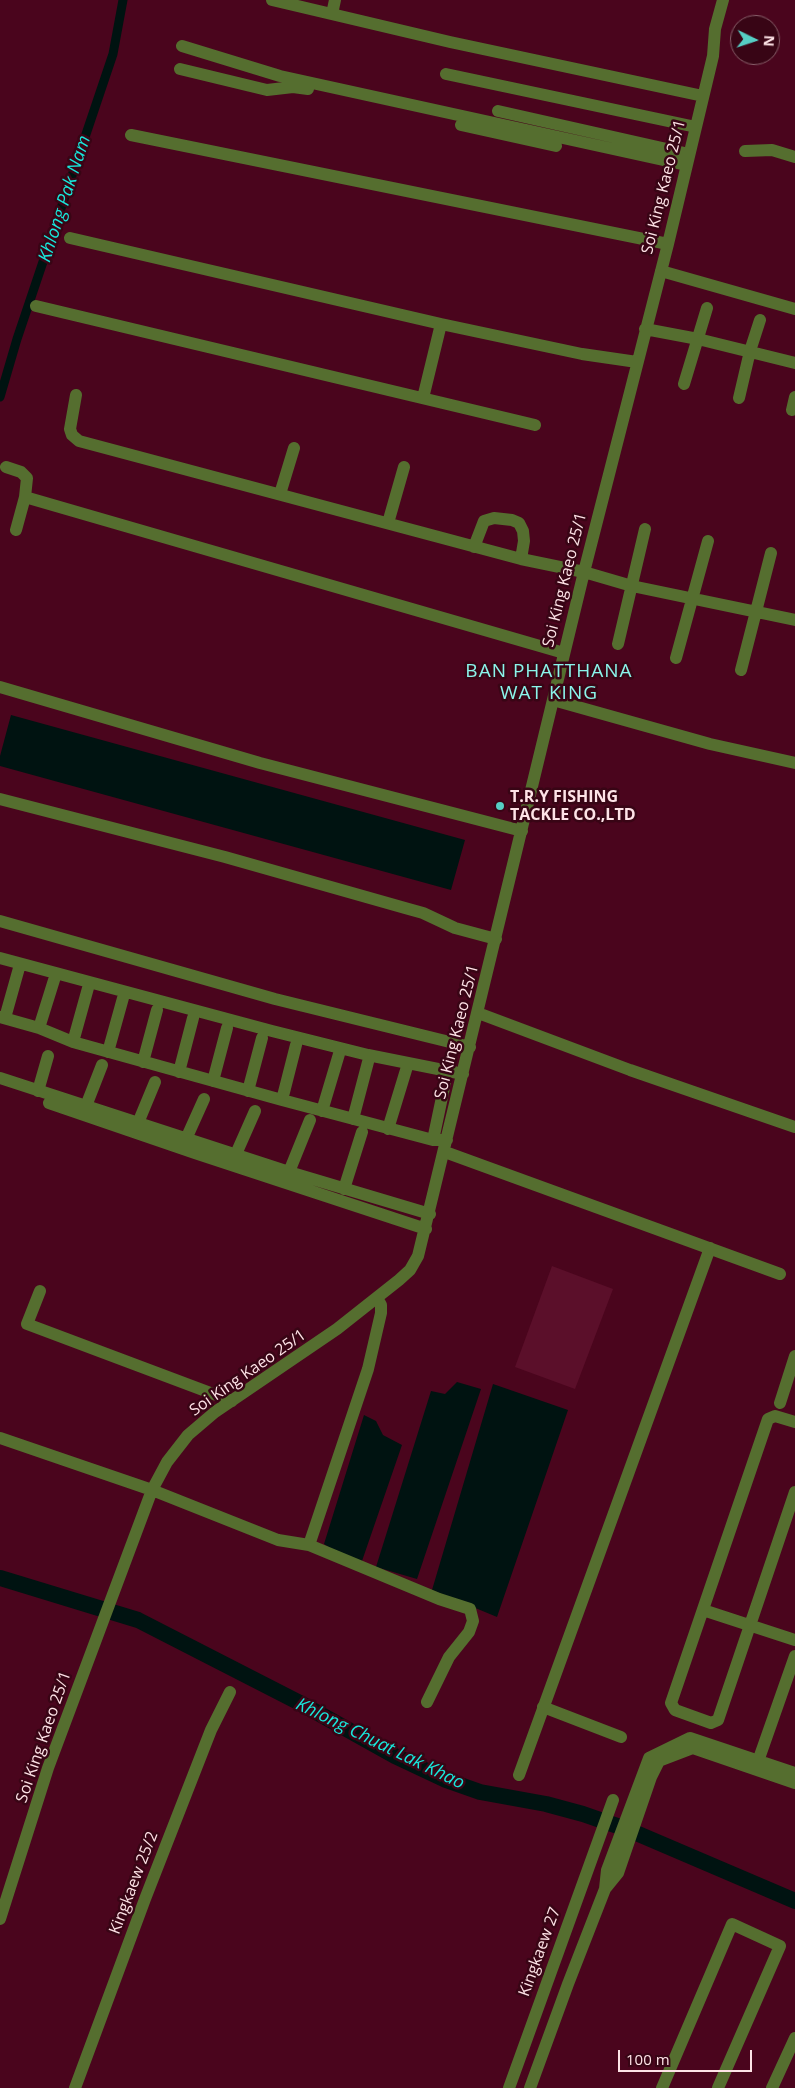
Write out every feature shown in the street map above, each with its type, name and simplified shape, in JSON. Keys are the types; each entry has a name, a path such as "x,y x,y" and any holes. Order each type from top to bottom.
{"street":[{"path":"272,0 703,96"},
{"path":"332,14 335,0"},
{"name":"Soi King Kaeo 25/1","path":"0,1919 48,1768 102,1623 152,1490 176,1449 188,1435 215,1412 307,1351 377,1298 410,1270 418,1256 430,1214 584,572 636,362 668,244 703,96 712,56 716,24 723,0"},
{"path":"182,46 280,76 687,164"},
{"path":"180,69 267,90 303,88 503,135 687,164"},
{"path":"446,74 696,127"},
{"path":"498,111 687,164"},
{"path":"131,135 668,244"},
{"path":"745,151 772,150 795,157"},
{"path":"70,238 441,324 582,354 636,362"},
{"path":"661,271 795,309"},
{"path":"36,306 535,425"},
{"path":"684,384 707,308"},
{"path":"739,398 750,351 760,320"},
{"path":"422,398 441,324"},
{"path":"645,329 698,339 795,363"},
{"path":"76,395 70,429 72,436 79,441 521,559 584,572 632,586 795,620"},
{"path":"280,494 294,448"},
{"path":"6,467 24,474 27,482 16,530"},
{"path":"388,523 404,467"},
{"path":"25,497 564,653"},
{"path":"474,547 484,521 494,518 512,520 519,523 523,531 524,540 521,559"},
{"path":"618,644 645,529"},
{"path":"676,658 708,541"},
{"path":"742,670 771,553"},
{"path":"0,687 260,763 522,830"},
{"path":"553,700 710,744 795,763"},
{"path":"0,799 225,857 396,905 423,913 455,928 496,939"},
{"path":"0,921 275,998 470,1047"},
{"path":"0,958 272,1031 368,1055 463,1074"},
{"path":"19,968 2,1018 39,1028 73,1042 143,1062 432,1140 780,1274"},
{"path":"39,1028 54,980"},
{"path":"73,1042 88,988"},
{"path":"108,1052 123,998"},
{"path":"143,1062 157,1010"},
{"path":"478,1013 630,1070 795,1127"},
{"path":"179,1072 193,1018"},
{"path":"213,1081 227,1028"},
{"path":"248,1091 262,1038"},
{"path":"282,1100 296,1045"},
{"path":"322,1111 339,1054"},
{"path":"38,1091 48,1056"},
{"path":"352,1119 368,1062"},
{"path":"86,1106 102,1066"},
{"path":"388,1129 406,1070"},
{"path":"0,1078 289,1172 430,1214"},
{"path":"138,1123 155,1082"},
{"path":"432,1140 445,1083"},
{"path":"0,1085 195,1154 426,1230"},
{"path":"186,1139 204,1099"},
{"path":"236,1154 255,1111"},
{"path":"289,1172 310,1120"},
{"path":"344,1189 362,1132"},
{"path":"519,1774 710,1248"},
{"path":"40,1291 27,1324 232,1401"},
{"path":"309,1545 368,1369 381,1313 381,1305 377,1298"},
{"path":"780,1403 794,1364"},
{"path":"795,1422 775,1416 768,1419 671,1703 675,1710 711,1723 718,1720 795,1492"},
{"path":"0,1438 152,1490 278,1540 309,1545 439,1599 470,1609 473,1621 469,1632 448,1657 428,1702"},
{"path":"703,1610 795,1640"},
{"path":"756,1764 795,1656"},
{"name":"Kingkaew 25/2","path":"75,2088 145,1899 211,1730 230,1692"},
{"path":"543,1707 620,1737"},
{"path":"530,2088 605,1890 618,1873 624,1838 647,1775 646,1763 654,1754 690,1738 756,1764 795,1783"},
{"path":"756,1764 795,1773"},
{"name":"Kingkaew 27","path":"509,2088 612,1803"},
{"path":"662,2088 732,1924 780,1946 718,2088"},
{"path":"772,2088 795,2038"}],"shaded area":[{"path":"11,715 465,840 451,890 0,766 0,756"},
{"path":"552,1266 613,1289 575,1389 515,1367"},
{"path":"457,1382 481,1389 417,1579 376,1567 431,1391 445,1394"},
{"path":"493,1384 568,1410 497,1617 432,1590"},
{"path":"364,1415 376,1421 383,1435 402,1445 362,1561 344,1557 324,1544"}],"waterway":[{"name":"Khlong Pak Nam","path":"0,397 17,339 113,54 123,0"},
{"name":"Khlong Chuat Lak Khao","path":"0,1578 138,1620 300,1703 395,1756 446,1780 480,1792 546,1804 583,1814 629,1830 795,1901"}],"place":[{"name":"T.R.Y FISHING TACKLE CO.,LTD","path":"500,806"}],"district":[{"name":"BAN PHATTHANA WAT KING","path":"549,683"}]}
